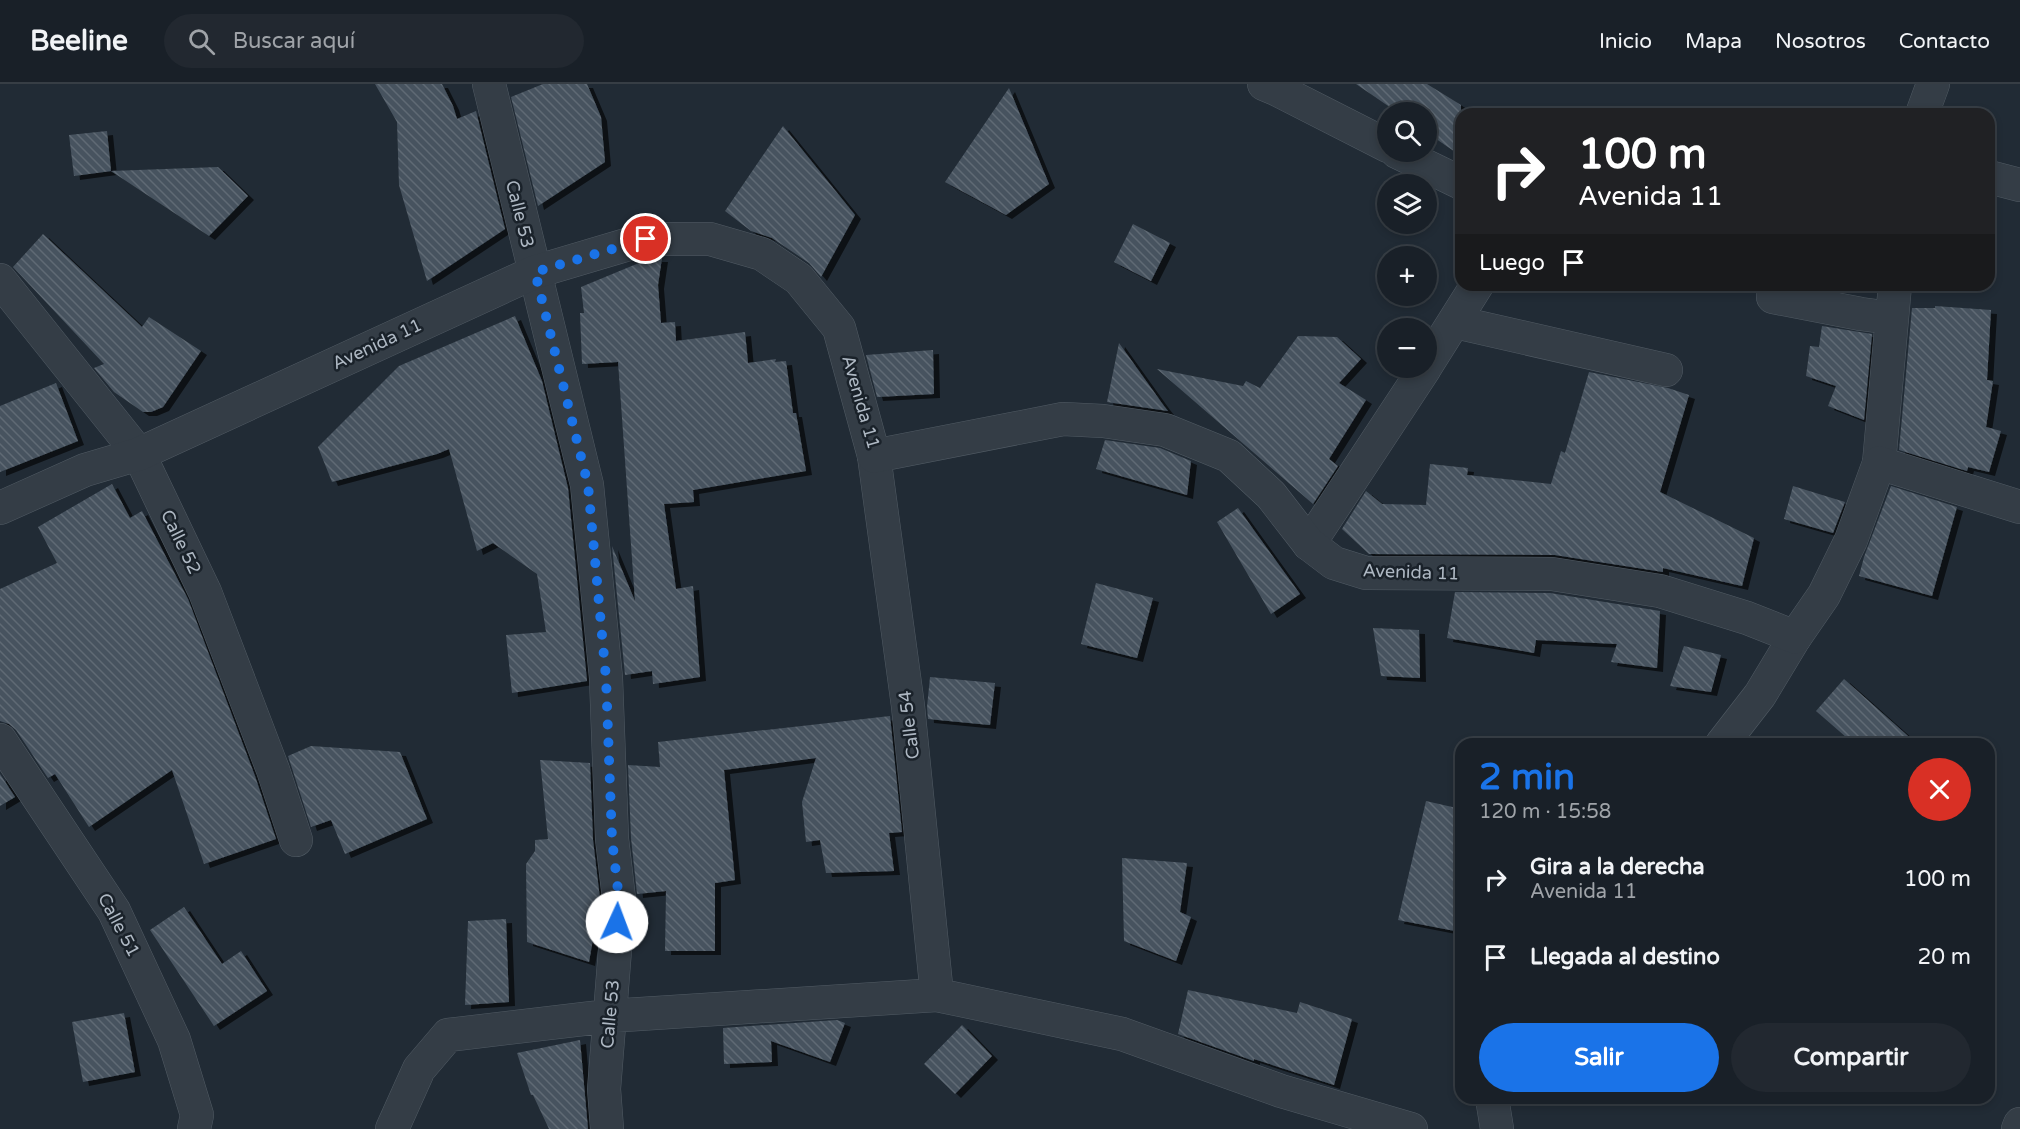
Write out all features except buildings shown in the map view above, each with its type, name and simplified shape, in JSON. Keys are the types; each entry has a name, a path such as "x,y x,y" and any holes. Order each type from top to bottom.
{"street":[{"name":"Calle 53","path":"489,84 588,485 606,678 612,839 619,899 604,1089 607,1129"},
{"path":"1264,84 1377,140"},
{"path":"1924,108 1933,84"},
{"path":"1418,162 1455,180"},
{"path":"1995,179 2020,185"},
{"name":"Avenida 11","path":"0,508 85,471 139,454 535,272 646,239 710,239 762,254 799,279 839,328 874,456 1063,419 1103,421 1165,430 1229,456 1271,495 1309,544 1334,563 1366,573 1552,574 1660,591 1747,618 1795,637"},
{"name":"Calle 52","path":"0,280 139,454 205,592 273,770 296,840"},
{"path":"1437,350 1473,291"},
{"path":"1727,738 1760,695 1824,595 1851,540 1879,463 1894,291"},
{"path":"1773,297 1891,318"},
{"path":"1455,322 1666,370"},
{"path":"1309,544 1419,378"},
{"name":"Calle 54","path":"874,456 908,706 937,995"},
{"path":"1879,463 2020,507"},
{"name":"Calle 51","path":"0,740 114,910 174,1040 197,1115 194,1129"},
{"path":"392,1129 419,1069 448,1035 609,1016 937,995 1122,1034 1281,1091 1411,1129"},
{"path":"1493,1104 1497,1129"},
{"path":"2018,1129 2020,1124"}],"route":[{"path":"617,922 619,899 612,839 606,678 588,485 535,272 646,239"}]}
